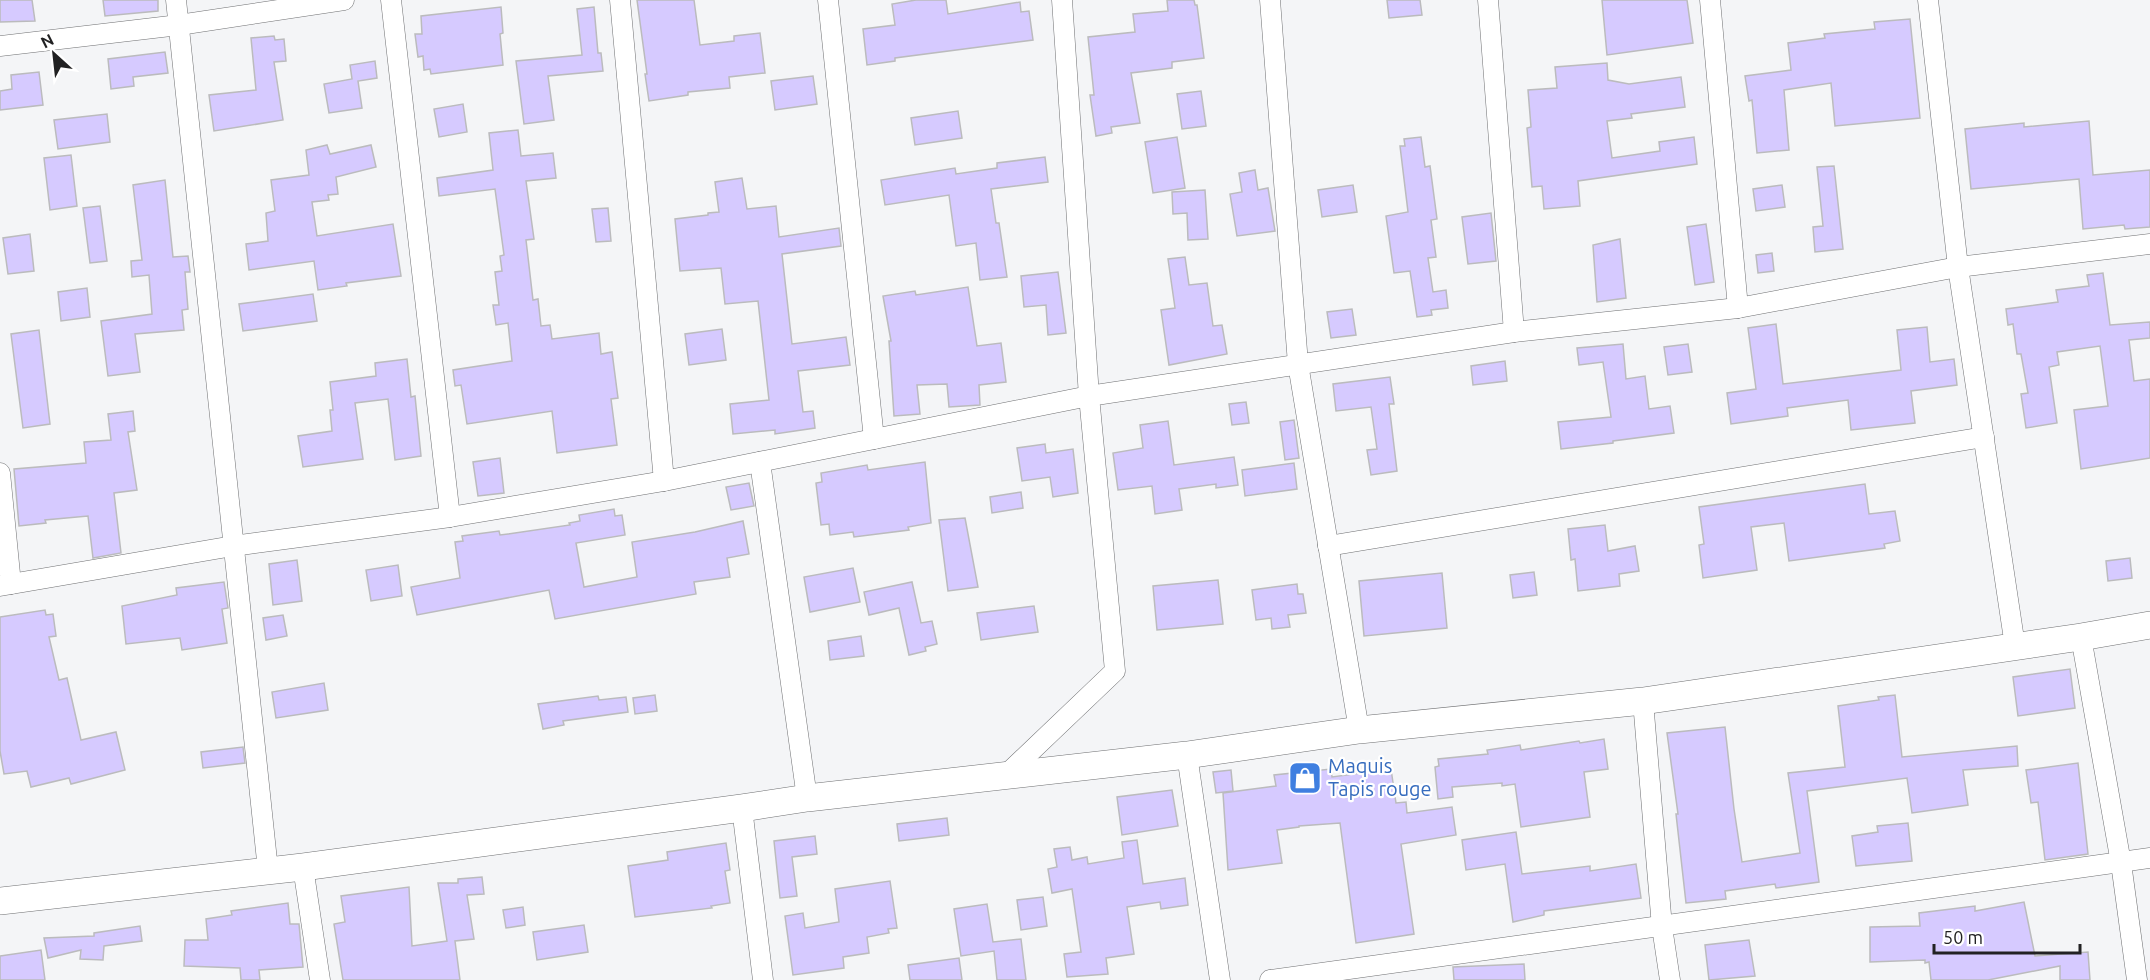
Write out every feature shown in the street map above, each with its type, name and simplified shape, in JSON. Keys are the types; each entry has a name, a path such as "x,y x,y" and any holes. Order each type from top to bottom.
{"street":[{"path":"176,0 268,870"},
{"path":"0,46 179,25 344,0"},
{"path":"391,0 450,517"},
{"path":"620,0 664,482"},
{"path":"828,0 874,439"},
{"path":"1006,775 1115,672 1089,396 1062,0"},
{"path":"1270,0 1298,364 1359,730"},
{"path":"1488,0 1514,332"},
{"path":"1710,0 1738,308"},
{"path":"1928,0 1958,267 2015,646"},
{"path":"0,473 6,585 233,546 450,517 664,482 1089,396 1514,332 1738,308 1958,267 2150,244"},
{"path":"1328,546 1984,437"},
{"path":"760,462 807,798"},
{"path":"0,902 303,867 807,798 1187,755 1359,730 1643,701 2150,625"},
{"path":"2081,637 2121,863 2137,980"},
{"path":"1643,701 1662,927 1670,980"},
{"path":"1187,755 1220,980"},
{"path":"742,808 763,980"},
{"path":"1270,980 2150,858"},
{"path":"303,867 320,980"}],"building":[{"path":"0,0 32,0 35,21 0,22"},
{"path":"103,0 158,0 158,11 105,16"},
{"path":"637,0 694,0 700,45 734,41 734,36 760,33 765,73 729,77 730,88 688,92 688,95 649,101"},
{"path":"916,0 946,0 948,14 1020,2 1021,12 1029,11 1033,40 895,58 895,61 867,65 863,29 895,25 892,4"},
{"path":"1167,0 1194,0 1197,5 1204,58 1172,62 1172,68 1131,73 1140,123 1111,127 1112,133 1096,136 1090,95 1094,95 1088,37 1135,32 1133,14 1168,11"},
{"path":"1387,0 1420,0 1422,15 1389,18"},
{"path":"1602,0 1687,0 1693,43 1607,55"},
{"path":"501,7 503,33 500,34 503,65 431,74 430,69 424,70 423,56 418,57 415,34 422,34 421,16"},
{"path":"594,7 598,53 601,53 603,71 548,76 554,120 524,124 516,61 582,55 577,9"},
{"path":"1910,19 1920,118 1835,126 1831,83 1784,90 1789,150 1757,153 1752,100 1749,101 1745,76 1791,70 1788,43 1825,38 1824,34 1875,29 1874,22"},
{"path":"274,36 275,40 284,39 286,61 274,62 283,120 214,131 209,95 256,90 251,38"},
{"path":"165,52 168,73 133,77 134,86 111,89 108,59"},
{"path":"375,61 377,78 358,81 362,108 329,113 324,84 352,79 350,65"},
{"path":"1607,63 1608,80 1629,84 1681,77 1685,107 1631,114 1632,118 1607,121 1612,158 1660,151 1659,142 1694,137 1697,164 1578,181 1580,206 1544,209 1542,186 1532,187 1527,128 1531,127 1528,90 1557,88 1555,67"},
{"path":"39,72 43,105 0,110 0,91 12,89 11,75"},
{"path":"813,76 817,104 775,110 771,81"},
{"path":"1201,91 1206,126 1182,129 1177,94"},
{"path":"463,104 467,132 439,137 434,109"},
{"path":"958,111 962,138 915,145 911,118"},
{"path":"107,114 110,142 58,149 54,120"},
{"path":"2089,121 2093,175 2150,170 2150,227 2125,229 2124,225 2083,229 2079,179 1971,189 1965,129 2024,123 2024,127"},
{"path":"518,130 521,156 553,153 556,178 526,181 534,239 526,240 533,300 538,299 541,326 550,325 552,339 599,333 601,354 612,352 618,398 611,399 617,445 557,453 552,411 467,424 461,385 455,386 453,370 512,361 508,323 496,325 493,305 499,305 495,272 502,271 500,256 504,255 495,189 439,196 437,178 493,170 489,133"},
{"path":"1177,137 1185,188 1153,193 1145,142"},
{"path":"1421,137 1425,167 1430,166 1437,219 1431,220 1436,257 1428,258 1433,292 1446,290 1448,308 1431,310 1432,315 1417,317 1410,271 1394,273 1386,216 1408,212 1400,146 1405,146 1404,139"},
{"path":"327,145 330,154 371,145 376,167 336,177 338,194 328,195 329,200 312,202 317,236 393,224 401,276 346,283 347,286 318,290 314,261 249,270 246,244 268,241 266,213 275,211 271,180 309,175 306,150"},
{"path":"71,155 77,206 50,210 44,158"},
{"path":"1045,157 1048,182 991,189 1007,277 980,280 976,243 956,246 949,195 885,205 881,180 955,168 956,174 997,168 997,163"},
{"path":"1834,166 1843,249 1815,252 1813,227 1823,226 1817,167"},
{"path":"1255,170 1258,190 1268,188 1275,231 1237,236 1230,194 1242,192 1239,173"},
{"path":"742,178 747,209 776,206 779,237 839,228 841,246 782,254 792,344 846,337 850,365 798,371 803,412 813,411 815,428 775,434 775,430 733,434 730,404 769,400 758,301 725,304 721,268 680,271 675,219 719,212 715,182"},
{"path":"165,180 173,257 188,256 190,272 185,272 188,309 182,310 184,330 135,334 140,372 108,376 101,321 152,314 149,275 132,277 131,261 142,260 133,185"},
{"path":"1353,185 1357,212 1322,217 1318,190"},
{"path":"1782,185 1785,207 1756,211 1753,189"},
{"path":"1205,190 1208,239 1188,240 1187,213 1173,214 1172,192"},
{"path":"100,206 107,261 90,263 83,208"},
{"path":"608,208 611,241 596,242 592,209"},
{"path":"1491,213 1496,261 1468,264 1462,217"},
{"path":"1706,224 1714,282 1695,285 1687,227"},
{"path":"30,234 34,271 8,274 3,238"},
{"path":"1620,239 1626,298 1597,302 1593,245"},
{"path":"1772,253 1774,271 1758,273 1756,255"},
{"path":"1185,257 1189,285 1207,283 1213,326 1222,325 1227,354 1169,365 1161,310 1175,308 1168,259"},
{"path":"1058,272 1066,333 1048,335 1046,305 1024,307 1021,276"},
{"path":"2103,273 2110,325 2150,322 2150,338 2129,340 2134,381 2150,379 2150,458 2081,469 2074,410 2108,406 2100,346 2057,352 2059,365 2049,367 2057,423 2026,428 2021,394 2028,393 2021,354 2017,354 2013,324 2008,325 2006,309 2058,302 2056,290 2089,286 2087,275"},
{"path":"968,287 977,346 1001,343 1006,382 979,385 980,405 949,407 947,384 917,385 920,414 894,416 889,341 891,341 883,296 915,291 916,295"},
{"path":"87,288 90,317 61,321 58,292"},
{"path":"313,294 317,321 243,331 239,304"},
{"path":"1352,309 1356,335 1331,338 1327,312"},
{"path":"1776,324 1783,384 1901,370 1897,330 1927,327 1930,362 1954,359 1957,385 1911,391 1915,423 1851,430 1848,400 1787,408 1788,416 1731,424 1727,393 1756,389 1748,328"},
{"path":"722,329 726,360 689,365 685,334"},
{"path":"39,330 50,424 23,428 11,334"},
{"path":"1623,344 1626,379 1645,376 1649,409 1670,406 1674,433 1561,449 1558,422 1611,417 1603,362 1579,365 1577,348"},
{"path":"1688,344 1692,372 1668,375 1664,347"},
{"path":"407,359 411,397 415,396 421,456 395,460 388,399 355,403 363,459 303,467 298,436 332,431 330,410 333,410 330,382 376,376 375,363"},
{"path":"1505,361 1507,381 1473,385 1471,366"},
{"path":"1390,377 1394,404 1389,404 1397,471 1371,475 1367,450 1377,449 1371,407 1336,411 1333,384"},
{"path":"1246,402 1249,423 1232,425 1229,404"},
{"path":"133,411 135,431 128,432 137,490 114,493 121,553 93,558 88,516 45,520 46,523 19,526 14,469 86,463 84,442 111,440 108,414"},
{"path":"1294,420 1299,458 1285,460 1280,422"},
{"path":"1168,421 1174,465 1234,457 1238,485 1216,488 1216,484 1179,489 1182,510 1155,514 1152,486 1118,490 1113,453 1143,448 1140,425"},
{"path":"1045,444 1046,453 1073,449 1078,493 1053,497 1050,477 1022,481 1017,448"},
{"path":"500,458 504,493 478,496 473,462"},
{"path":"925,462 931,523 908,527 909,530 854,537 853,532 830,535 829,524 821,525 816,483 822,482 821,473 867,465 868,470"},
{"path":"1294,463 1297,489 1245,496 1242,470"},
{"path":"749,483 754,506 731,510 726,487"},
{"path":"1865,484 1869,514 1895,511 1900,541 1884,544 1885,548 1789,561 1784,523 1751,527 1757,570 1703,578 1699,545 1704,544 1699,507"},
{"path":"1021,492 1023,508 992,513 990,497"},
{"path":"614,509 615,516 622,515 625,535 576,543 584,587 637,577 632,542 695,532 743,521 749,554 727,558 730,577 694,582 696,594 555,619 549,590 417,615 411,587 460,578 455,542 463,541 462,536 499,531 500,535 570,525 569,523 580,521 579,515"},
{"path":"965,518 978,587 948,591 939,520"},
{"path":"1605,525 1608,551 1635,546 1639,571 1619,574 1620,586 1578,591 1575,559 1571,560 1568,529"},
{"path":"2130,558 2132,578 2108,581 2106,561"},
{"path":"297,560 302,601 273,605 269,564"},
{"path":"398,565 402,596 371,601 366,570"},
{"path":"853,568 860,602 810,612 804,577"},
{"path":"1534,572 1537,595 1513,598 1510,575"},
{"path":"1442,573 1447,628 1364,636 1359,581"},
{"path":"1218,580 1223,624 1157,630 1153,586"},
{"path":"224,582 228,608 222,609 227,643 182,650 180,638 126,644 122,606 177,595 176,588"},
{"path":"912,582 921,623 932,621 937,644 925,647 926,651 909,655 899,608 869,615 864,592"},
{"path":"1297,584 1298,594 1303,594 1306,613 1288,615 1290,627 1272,629 1271,618 1256,620 1252,590"},
{"path":"1034,606 1038,632 981,640 977,613"},
{"path":"45,610 46,615 53,614 56,636 49,637 59,680 67,678 81,740 116,732 125,770 71,784 69,778 31,787 27,771 4,774 0,751 0,617"},
{"path":"283,615 287,636 266,640 263,618"},
{"path":"861,636 864,656 830,660 828,641"},
{"path":"2070,669 2075,708 2018,716 2013,677"},
{"path":"324,683 328,710 276,718 272,692"},
{"path":"655,695 657,711 635,714 633,698"},
{"path":"1895,695 1902,757 2017,746 2018,766 1963,770 1968,805 1912,813 1907,778 1807,791 1819,882 1776,888 1775,884 1725,891 1726,899 1686,903 1676,814 1678,814 1667,733 1725,727 1742,862 1800,853 1788,773 1845,767 1838,706 1879,700 1878,697"},
{"path":"598,696 599,700 626,697 628,712 563,721 564,725 543,729 538,704"},
{"path":"1604,739 1608,769 1584,772 1590,817 1521,827 1515,784 1452,787 1453,797 1438,799 1435,767 1439,766 1438,759 1488,754 1487,750 1520,745 1521,750"},
{"path":"243,747 245,763 203,768 201,752"},
{"path":"2078,763 2088,854 2045,860 2038,802 2031,803 2026,770"},
{"path":"1331,769 1332,777 1391,769 1396,803 1406,802 1407,813 1452,807 1456,835 1401,844 1414,934 1356,943 1340,823 1277,830 1282,863 1228,870 1223,793 1276,786 1274,775"},
{"path":"1231,770 1233,791 1216,793 1213,772"},
{"path":"1172,790 1178,826 1122,835 1117,797"},
{"path":"947,818 949,835 899,841 897,824"},
{"path":"1908,823 1912,861 1856,866 1852,836 1878,832 1877,826"},
{"path":"1516,832 1522,874 1590,866 1590,871 1636,864 1641,898 1544,911 1544,915 1513,922 1505,864 1466,870 1462,840"},
{"path":"815,836 817,854 792,857 797,896 780,898 774,841"},
{"path":"1137,840 1143,884 1185,878 1188,905 1161,909 1160,902 1127,907 1134,954 1106,958 1108,974 1067,977 1064,954 1081,952 1072,889 1052,893 1048,869 1057,867 1054,849 1070,847 1072,860 1087,857 1088,864 1124,858 1122,842"},
{"path":"726,843 730,870 725,871 730,903 711,906 712,908 635,917 628,866 668,860 667,852"},
{"path":"482,877 484,894 467,895 474,939 455,941 460,980 343,980 334,924 345,922 341,896 409,887 412,946 447,941 438,883 458,883 458,879"},
{"path":"890,881 897,928 888,929 889,933 867,937 869,953 843,957 844,968 793,975 785,916 803,913 805,928 839,922 835,889"},
{"path":"1043,897 1047,926 1021,930 1017,900"},
{"path":"2024,902 2035,956 2088,952 2090,980 2060,980 2060,966 1988,980 1931,980 1929,962 1925,963 1925,960 1870,962 1870,927 1920,926 1919,913 1975,906 1975,911"},
{"path":"288,903 290,924 299,924 303,967 259,970 260,980 241,980 240,968 184,966 185,940 208,940 206,919 232,915 231,911"},
{"path":"987,904 993,942 1021,939 1026,980 997,980 994,951 961,956 954,909"},
{"path":"523,907 525,925 506,928 503,910"},
{"path":"584,925 588,952 537,960 533,932"},
{"path":"140,926 142,941 104,946 103,960 80,959 81,950 48,958 44,938 94,936 94,933"},
{"path":"1749,940 1755,976 1709,980 1705,945"},
{"path":"41,950 45,980 0,980 0,956"},
{"path":"959,958 962,980 910,980 908,965"},
{"path":"1524,964 1525,980 1454,980 1453,967"}],"place":[{"name":"Maquis Tapis rouge","path":"1305,778"}]}
